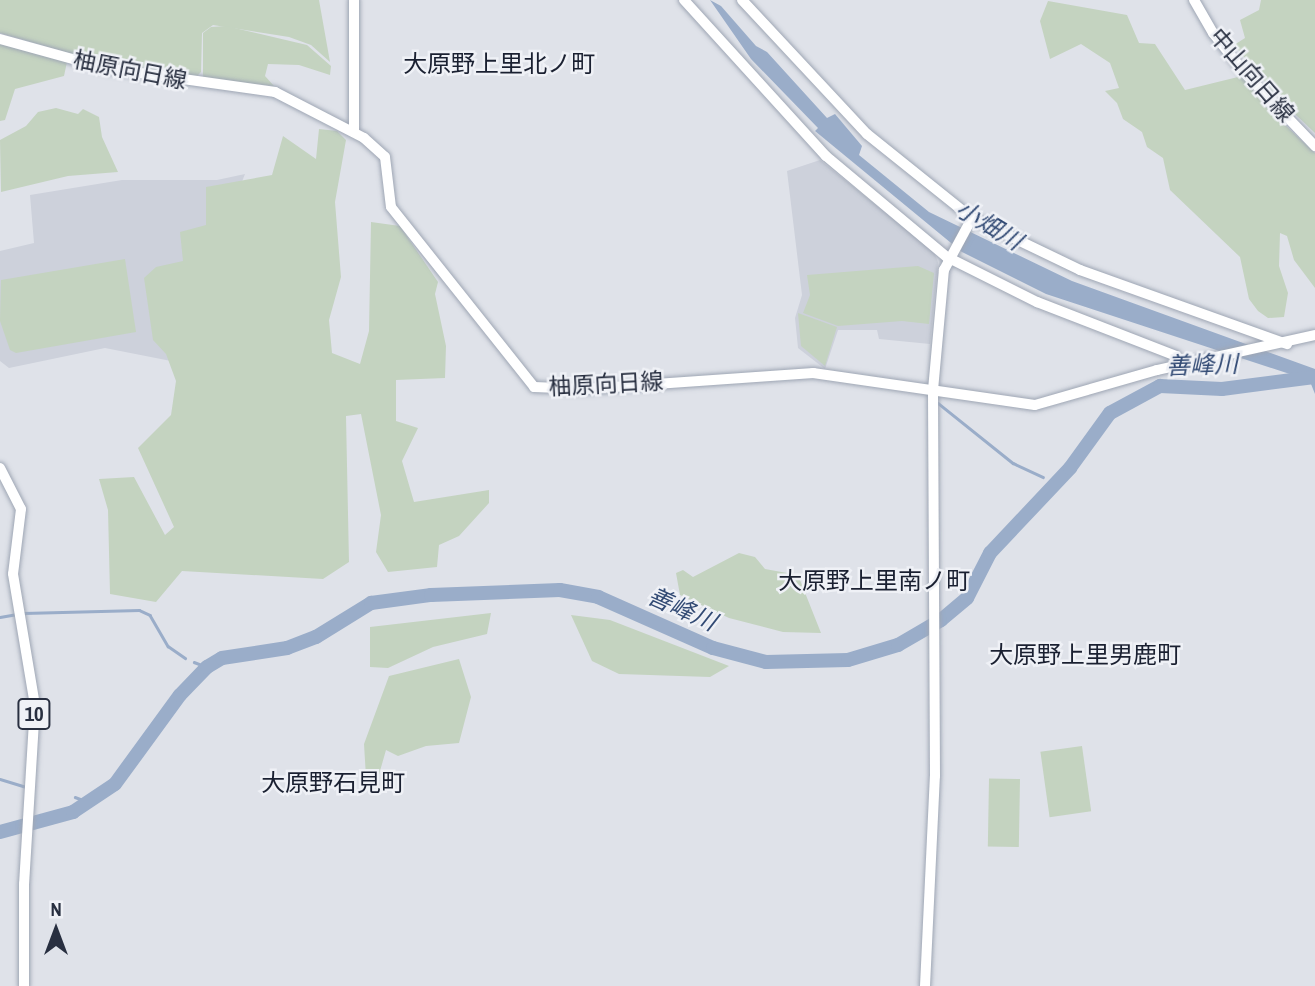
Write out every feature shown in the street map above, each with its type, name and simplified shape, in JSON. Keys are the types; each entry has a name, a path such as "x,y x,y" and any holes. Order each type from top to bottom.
{"street":[{"path":"354,0 354,132"},
{"path":"684,0 826,156 947,257 1037,302 1176,356 1177,366"},
{"path":"742,0 867,134 972,218 1080,270 1276,337 1287,344"},
{"name":"中山向日線","path":"1195,0 1213,33 1244,72 1315,146"},
{"name":"柚原向日線","path":"0,39 105,68 275,92 354,132 385,158 391,207 531,386 584,389 813,373 1041,405 1177,366 1287,344 1315,335"},
{"path":"925,986 936,639 933,390 944,270 947,257 972,218"},
{"name":"10","path":"0,468 22,509 13,574 17,613 35,705 27,838 24,986"}],"shaded area":[{"path":"820,160 934,252 938,262 930,344 879,339 877,330 838,330 825,369 798,348 795,318 802,295 787,171"},
{"path":"245,174 171,361 105,348 9,368 0,361 0,251 34,243 30,195 122,180 217,180"}],"green space":[{"path":"0,0 319,0 330,62 311,45 289,37 213,25 202,33 201,72 196,77 110,65 0,33"},
{"path":"1261,0 1315,0 1315,133 1279,99 1234,45 1245,38 1240,20 1259,10"},
{"path":"1048,1 1127,15 1139,43 1155,44 1185,90 1242,76 1266,107 1315,153 1315,288 1294,260 1287,236 1280,233 1279,266 1288,293 1284,317 1268,318 1258,311 1249,299 1240,257 1170,190 1163,158 1147,147 1142,132 1123,119 1117,103 1105,91 1119,88 1110,63 1081,44 1050,59 1040,21"},
{"path":"226,26 307,45 331,66 330,75 299,65 268,64 265,76 274,86 203,79 203,33 211,27"},
{"path":"0,43 67,62 64,76 15,89 5,120 0,121"},
{"path":"56,108 78,114 83,109 99,117 102,137 118,172 68,176 1,192 0,140 26,126 38,112"},
{"path":"319,129 337,131 346,140 335,202 341,277 329,320 332,353 360,364 369,331 371,222 400,226 438,282 435,294 446,346 445,378 396,380 396,421 418,428 402,461 414,502 489,490 489,503 459,536 439,545 437,567 388,572 376,552 381,515 361,414 346,416 349,562 323,579 182,571 156,602 110,594 108,510 99,479 134,477 165,535 174,527 138,448 171,415 176,381 166,354 153,340 144,278 156,267 183,261 180,232 206,225 206,187 272,175 283,136 316,159"},
{"path":"125,259 136,332 16,353 10,350 0,321 1,280"},
{"path":"918,266 934,273 929,324 902,321 838,326 803,313 810,295 807,275"},
{"path":"798,313 837,327 825,366 801,346"},
{"path":"739,553 755,557 765,569 798,575 821,633 783,632 729,618 680,595 676,573 683,570 693,577"},
{"path":"491,613 487,634 433,647 388,668 370,667 370,627"},
{"path":"571,615 610,620 729,666 710,677 619,674 592,661"},
{"path":"459,659 471,697 459,743 426,746 398,756 386,750 376,785 366,777 364,744 389,676"},
{"path":"1082,746 1091,811 1050,817 1040,752"},
{"path":"989,778 1020,779 1019,847 988,846"}],"water":[{"path":"710,0 721,6 756,46 767,52 827,118 835,114 862,146 859,155 929,212 1072,281 1315,369 1315,394 1311,384 1296,376 1046,294 962,252 815,131 818,128 751,59"}],"waterway":[{"name":"善峰川","path":"0,832 73,812 115,784 180,695 207,667 222,658 287,648 316,637 371,603 431,595 560,590 598,597 713,648 766,662 848,660 898,645 941,620 967,598 990,553 1070,468 1110,413 1160,386 1222,389 1315,377"},
{"path":"938,403 1013,463 1043,477"},
{"path":"24,613 139,610 150,615 168,646 185,658"},
{"path":"0,617 17,614"},
{"path":"194,662 207,667"},
{"path":"0,779 26,787"},
{"path":"75,797 89,802"}],"district":[{"name":"大原野上里北ノ町","path":"499,64"},
{"name":"大原野上里南ノ町","path":"874,581"},
{"name":"大原野上里男鹿町","path":"1085,655"},
{"name":"大原野石見町","path":"333,783"}],"water label":[{"name":"小畑川","path":"989,225"}]}
